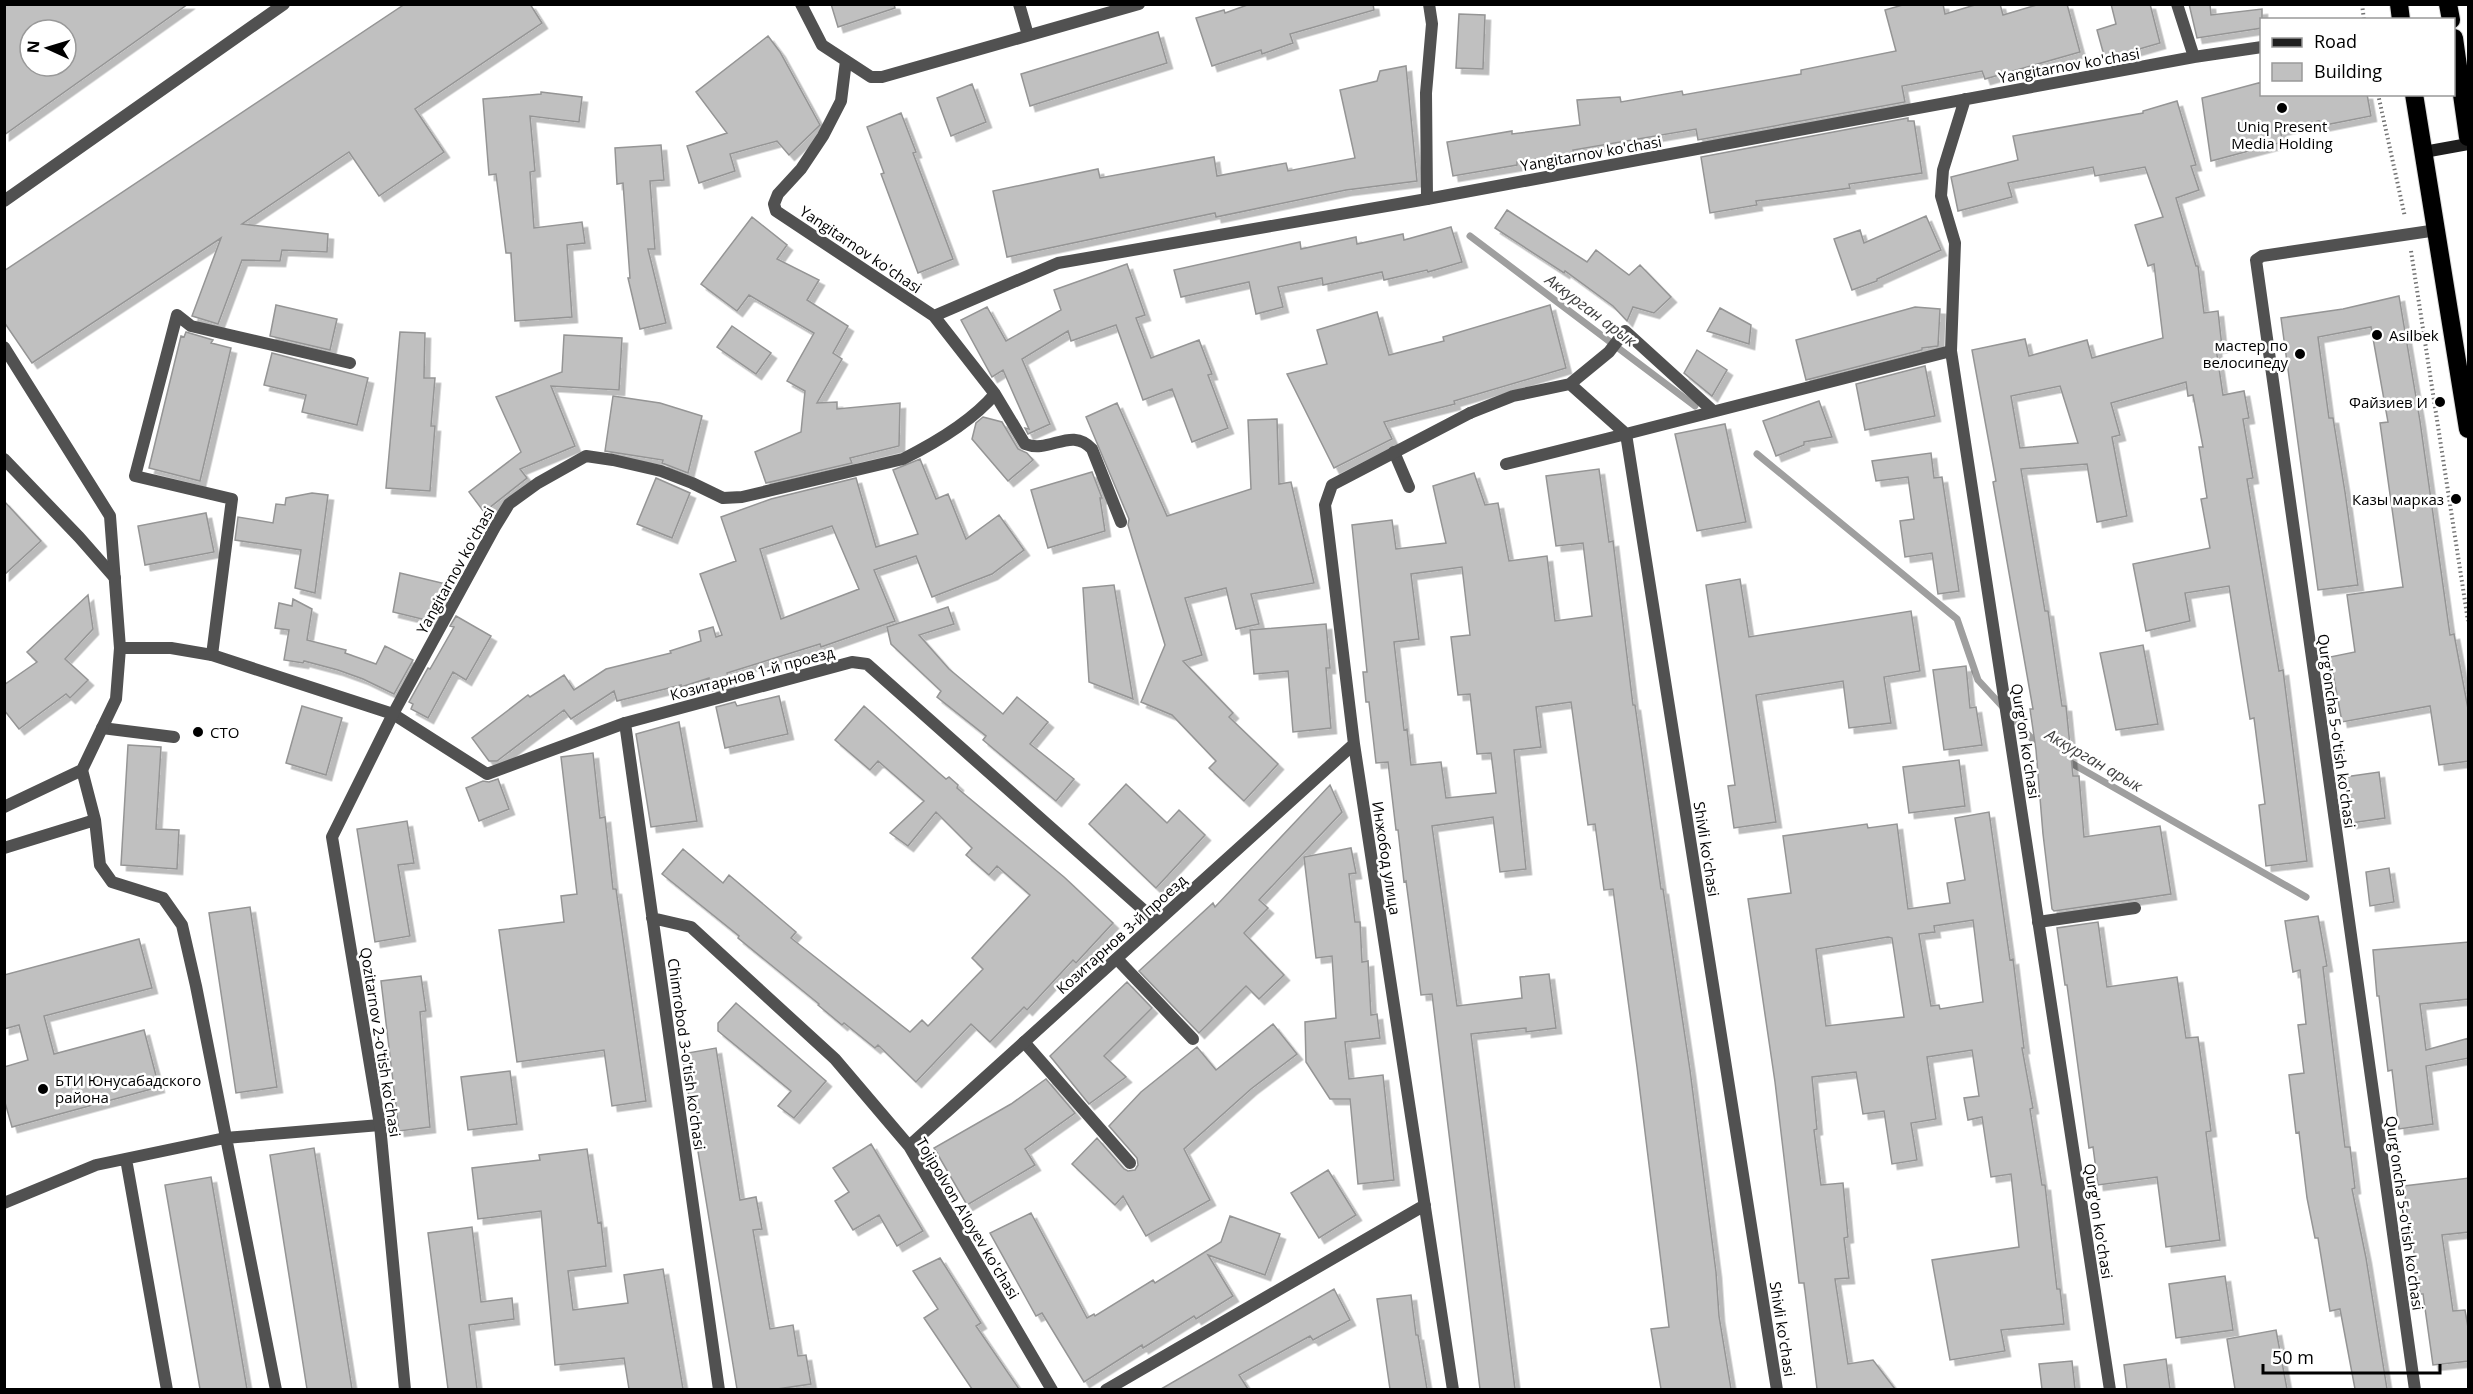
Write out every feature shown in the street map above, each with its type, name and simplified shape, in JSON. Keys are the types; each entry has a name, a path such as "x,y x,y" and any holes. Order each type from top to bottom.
{"highway":[{"path":"2455,48 2469,137"},
{"path":"2414,96 2469,429"}],"main road":[{"path":"2424,152 2469,144"}],"street":[{"path":"4,201 284,4"},
{"path":"801,4 822,45 871,77 882,77 1139,4"},
{"path":"1019,4 1028,35"},
{"path":"1427,199 1426,93 1432,24 1429,4"},
{"path":"2177,4 2194,57"},
{"name":"Yangitarnov ko'chasi","path":"934,316 1058,262 1427,199 2194,57 2260,48"},
{"name":"Yangitarnov ko'chasi","path":"846,61 841,101 824,136 778,194 774,204 776,211 934,316 995,394 1025,444 1038,447 1078,438 1092,448 1121,522"},
{"name":"Qurg'on ko'chasi","path":"1965,99 1942,178 1941,196 1944,213 1955,243 1951,351 2109,1389"},
{"name":"Qurg'oncha 5-o'tish ko'chasi","path":"2415,1389 2256,260 2262,256 2437,230"},
{"path":"212,656 232,499 135,476 177,315 191,326 350,363"},
{"path":"1626,434 1570,384 1609,352 1625,331 1713,411"},
{"path":"4,347 110,516 120,648 116,699 82,770 4,807"},
{"path":"1506,464 1713,411 1742,406 1951,351"},
{"name":"Инжобод улица","path":"1453,1389 1354,744 1325,505 1332,485 1470,413 1513,396 1570,384"},
{"name":"Yangitarnov ko'chasi","path":"393,714 509,504 538,483 585,456 613,459 661,471 723,498 742,496 894,462 919,451 982,409 995,394"},
{"name":"Shivli ko'chasi","path":"1626,434 1778,1389"},
{"path":"1394,452 1409,487"},
{"path":"4,459 115,578"},
{"path":"120,648 171,648 212,656 393,714"},
{"name":"Козитарнов 1-й проезд","path":"393,714 487,774 625,723 852,662 867,664 1157,922"},
{"name":"Qozitarnov 2-o'tish ko'chasi","path":"393,714 332,837 380,1125 405,1389"},
{"name":"Chimrobod 3-o'tish ko'chasi","path":"625,723 719,1389"},
{"path":"102,728 174,736"},
{"name":"Козитарнов 3-й проезд","path":"909,1146 1354,744"},
{"path":"82,770 95,820 100,865 112,882 163,898 182,925 276,1389"},
{"path":"4,848 95,820"},
{"path":"2038,922 2135,908"},
{"name":"Tojipolvon A'loyev ko'chasi","path":"652,918 692,927 835,1059 909,1146 1052,1389"},
{"path":"1116,959 1193,1039"},
{"path":"1024,1042 1130,1163"},
{"path":"4,1203 96,1165 225,1138 380,1125"},
{"path":"126,1159 167,1389"},
{"path":"1106,1389 1425,1205"}],"path":[{"path":"2378,96 2409,235 2469,621"},
{"path":"2404,214 2409,213"}],"building":[{"path":"4,4 188,4 4,135"},
{"path":"405,4 530,4 542,23 415,109 444,152 379,196 349,152 242,224 328,234 327,252 282,250 280,261 242,260 218,324 192,316 221,238 32,363 4,322 4,271"},
{"path":"831,4 894,4 895,8 838,27"},
{"path":"1250,4 1373,4 1374,10 1290,34 1293,43 1262,54 1261,50 1212,66 1196,18 1224,10 1225,13"},
{"path":"1906,4 1943,4 1945,14 1978,4 2000,4 2003,15 2040,4 2067,4 2080,52 1985,79 1982,71 1902,86 1905,102 1698,140 1696,129 1573,150 1574,154 1517,162 1517,165 1453,176 1447,142 1512,131 1512,134 1580,125 1577,100 1620,97 1621,102 1682,91 1683,95 1801,74 1801,70 1896,51 1885,10"},
{"path":"2111,4 2150,4 2160,43 2105,59 2097,30 2116,24"},
{"path":"2189,4 2210,4 2211,15 2262,9 2260,28 2197,38"},
{"path":"1459,14 1485,15 1483,69 1456,68"},
{"path":"1158,32 1167,63 1030,106 1021,74"},
{"path":"768,36 780,52 820,125 789,155 777,141 730,154 735,171 699,183 687,146 727,133 696,92"},
{"path":"1406,66 1417,181 1346,190 1216,217 1215,213 1007,257 993,191 1098,169 1100,178 1214,157 1217,176 1286,163 1288,171 1355,158 1340,90 1377,81 1380,71"},
{"path":"2260,83 2260,96 2367,96 2371,116 2320,126 2319,121 2280,130 2283,142 2211,161 2202,98"},
{"path":"972,84 986,122 951,136 937,98"},
{"path":"541,92 582,97 579,122 530,116 535,171 530,172 534,228 582,222 585,243 567,245 572,317 515,321 511,253 506,253 496,174 489,175 483,99 541,94"},
{"path":"2177,101 2196,165 2191,166 2199,190 2176,198 2196,266 2198,266 2204,313 2218,311 2222,347 2216,348 2223,395 2244,391 2249,418 2243,419 2253,478 2247,479 2279,671 2283,670 2307,861 2266,866 2259,805 2265,804 2254,718 2250,719 2229,586 2185,593 2190,621 2146,631 2133,564 2210,548 2201,499 2207,498 2199,447 2203,447 2193,395 2188,396 2186,382 2111,403 2120,435 2112,437 2127,516 2097,522 2087,464 2021,469 2045,611 2048,611 2062,706 2066,706 2073,776 2079,776 2084,837 2160,826 2171,894 2054,911 2043,834 2030,709 2033,709 1972,350 2025,339 2029,356 2087,340 2092,358 2163,338 2154,264 2148,266 2135,225 2163,217 2145,167 2095,176 2093,167 2008,183 2012,197 1958,211 1951,177 2018,160 2013,136 2143,113 2143,111","holes":["2060,386 2078,443 2020,448 2011,396"]},
{"path":"901,113 916,152 913,153 953,259 918,273 881,174 884,173 867,127"},
{"path":"1908,118 1908,121 1914,121 1922,173 1849,184 1850,188 1756,201 1757,205 1710,213 1701,157"},
{"path":"661,145 664,180 650,181 655,249 648,249 666,323 640,329 628,278 630,278 623,183 617,184 615,148"},
{"path":"1507,210 1587,262 1596,250 1629,275 1640,265 1671,297 1654,313 1633,307 1627,321 1613,306 1565,271 1564,273 1495,228"},
{"path":"1926,216 1941,250 1877,281 1852,290 1834,239 1860,230 1864,243"},
{"path":"752,217 787,245 777,259 819,280 807,300 848,326 833,353 842,359 817,403 837,402 837,409 900,403 899,446 850,458 852,463 766,483 755,452 801,432 805,391 787,381 814,333 749,295 737,311 701,284"},
{"path":"1451,227 1462,262 1428,272 1427,270 1384,280 1382,272 1323,285 1322,278 1278,287 1283,307 1256,314 1249,282 1181,297 1174,270 1300,242 1301,249 1356,237 1357,244 1403,234 1404,240"},
{"path":"1127,264 1145,315 1136,318 1151,358 1199,340 1212,374 1208,375 1228,428 1192,442 1172,389 1143,400 1116,325 1071,341 1068,331 1022,359 1050,424 1028,434 1025,428 1029,429 1003,370 992,377 961,320 987,307 1006,341 1061,310 1054,290"},
{"path":"2399,296 2420,421 2450,635 2454,634 2469,714 2469,761 2439,765 2430,706 2342,722 2330,657 2355,652 2347,595 2403,587 2380,423 2388,422 2371,327 2318,337 2329,418 2333,418 2358,585 2318,590 2281,318 2343,309"},
{"path":"276,305 337,319 330,350 270,336"},
{"path":"1550,305 1566,368 1454,401 1455,404 1384,422 1392,439 1334,468 1287,374 1327,364 1317,330 1377,312 1389,355 1444,341 1443,337"},
{"path":"1915,307 1940,309 1938,346 1922,348 1922,350 1806,380 1796,340"},
{"path":"1720,308 1751,325 1749,344 1707,331"},
{"path":"732,326 771,353 756,374 717,347"},
{"path":"186,332 213,340 211,343 231,348 200,481 149,468 181,336 184,337"},
{"path":"400,332 425,333 424,378 435,378 431,426 435,426 430,491 386,488"},
{"path":"564,335 622,338 619,390 551,386 575,446 520,469 527,478 484,512 469,492 521,452 496,397 562,372"},
{"path":"1697,350 1727,370 1712,396 1684,373"},
{"path":"272,353 368,378 357,425 302,412 306,395 264,385"},
{"path":"1925,366 1935,416 1865,430 1856,384"},
{"path":"613,396 660,403 702,416 688,473 662,463 663,460 605,451"},
{"path":"1819,401 1832,437 1804,442 1804,445 1776,456 1763,421"},
{"path":"1117,403 1167,516 1251,489 1248,420 1277,419 1279,484 1291,482 1314,583 1251,594 1259,624 1236,629 1226,588 1185,598 1202,655 1183,661 1233,713 1229,717 1278,764 1244,801 1209,768 1216,761 1172,715 1141,702 1165,645 1128,525 1129,519 1086,417"},
{"path":"983,417 1002,422 1018,449 1027,453 1033,460 1008,481 972,439 976,423"},
{"path":"1725,424 1746,522 1697,531 1675,434"},
{"path":"1931,453 1934,478 1942,477 1959,591 1938,594 1932,553 1905,557 1900,521 1914,519 1908,477 1876,481 1872,461"},
{"path":"920,459 936,499 948,494 966,539 999,515 1024,550 992,574 932,597 916,556 874,570 895,621 821,647 820,644 727,673 731,686 712,691 709,678 681,687 681,685 617,701 614,691 571,719 564,710 497,761 489,761 472,738 528,695 530,697 564,675 574,690 606,669 671,653 670,651 701,641 699,631 713,627 716,637 722,635 700,574 736,561 721,517 771,499 856,478 876,547 918,534 893,470","holes":["832,526 859,589 781,619 760,549"]},
{"path":"1599,469 1609,542 1613,541 1633,705 1635,705 1690,1070 1716,1272 1719,1316 1731,1389 1661,1389 1651,1329 1669,1327 1637,1067 1613,889 1604,890 1595,824 1588,825 1571,702 1536,707 1541,747 1514,750 1526,869 1500,872 1493,817 1432,826 1457,1006 1522,998 1520,977 1549,974 1556,1028 1526,1032 1526,1028 1471,1034 1515,1389 1480,1389 1432,994 1421,995 1388,762 1376,763 1369,702 1366,702 1363,672 1367,672 1352,525 1392,520 1396,549 1446,543 1433,486 1474,473 1485,505 1498,503 1509,561 1547,556 1555,621 1592,616 1583,543 1556,546 1546,476","holes":["1462,567 1470,635 1451,637 1458,695 1470,694 1477,754 1491,753 1496,793 1446,798 1441,762 1411,765 1407,729 1404,730 1394,642 1419,639 1411,574"]},
{"path":"1092,472 1102,498 1100,498 1105,531 1048,548 1031,490"},
{"path":"656,478 690,493 672,538 637,524"},
{"path":"312,493 328,495 315,593 295,588 301,550 235,540 238,517 273,523 276,504 285,505 286,498"},
{"path":"4,501 41,541 4,575"},
{"path":"206,513 214,552 145,565 138,526"},
{"path":"400,573 446,584 442,607 434,622 393,612"},
{"path":"1740,579 1749,637 1911,611 1920,671 1884,677 1891,723 1849,728 1843,681 1756,695 1776,822 1734,828 1728,786 1735,785 1706,585"},
{"path":"1114,585 1133,699 1089,682 1083,588"},
{"path":"88,595 93,629 65,659 88,680 70,698 66,694 19,729 4,710 4,685 37,662 27,652"},
{"path":"293,599 312,609 307,640 346,650 345,653 376,664 385,646 413,660 394,694 338,670 304,661 303,663 284,660 289,630 275,628 279,603 292,606"},
{"path":"948,607 954,624 919,635 949,669 1003,714 1017,697 1048,722 1030,744 1074,779 1056,801 983,740 986,736 937,697 941,691 891,644 887,627"},
{"path":"456,616 491,636 466,680 453,672 428,718 411,709 413,704 409,702 454,627 450,626"},
{"path":"1326,624 1330,668 1326,668 1331,728 1293,732 1288,671 1254,674 1250,630"},
{"path":"2143,645 2158,724 2116,730 2100,653"},
{"path":"1966,666 1970,708 1976,707 1982,745 1944,750 1933,670"},
{"path":"779,696 788,734 725,748 716,707 735,702 737,706"},
{"path":"302,706 342,718 326,775 286,763"},
{"path":"864,706 946,779 949,777 958,785 957,788 1064,877 1113,923 1076,963 1073,960 1027,1010 1024,1007 990,1042 971,1024 916,1082 878,1045 875,1048 844,1023 842,1025 738,938 739,936 662,874 683,849 723,883 729,875 796,932 791,938 910,1032 922,1020 928,1026 983,969 972,958 1030,895 997,866 989,875 966,855 972,848 936,812 908,846 890,833 924,801 878,761 870,770 835,740"},
{"path":"679,722 697,821 651,827 636,734"},
{"path":"128,745 161,747 156,829 179,830 177,869 121,865"},
{"path":"593,753 600,818 605,817 613,889 616,889 646,1101 612,1106 604,1050 517,1062 499,930 564,922 561,896 577,894 561,757"},
{"path":"1959,760 1965,806 1909,813 1903,767"},
{"path":"2379,772 2385,818 2351,823 2345,777"},
{"path":"498,779 509,809 479,821 466,788 483,781"},
{"path":"1126,784 1167,823 1179,810 1205,835 1156,888 1089,824"},
{"path":"1330,785 1342,812 1259,900 1268,908 1244,933 1284,975 1259,999 1246,986 1199,1033 1139,971 1213,903 1215,907"},
{"path":"1989,812 2010,960 2013,959 2024,1048 2022,1048 2033,1108 2030,1109 2042,1185 2045,1185 2057,1289 2060,1289 2064,1324 2001,1330 2005,1351 1950,1360 1932,1260 2019,1247 2011,1174 1991,1177 1982,1117 1968,1120 1964,1098 1979,1096 1972,1050 1927,1057 1936,1119 1911,1123 1917,1160 1892,1164 1884,1111 1863,1114 1856,1072 1812,1077 1817,1129 1814,1130 1821,1185 1843,1183 1848,1237 1844,1238 1849,1278 1835,1279 1848,1364 1873,1360 1895,1389 1817,1389 1804,1283 1799,1283 1775,1082 1748,899 1791,893 1783,836 1867,824 1868,828 1897,824 1908,909 1950,903 1947,883 1965,880 1955,818","holes":["1973,920 1983,1002 1940,1009 1939,1005 1931,1006 1919,934 1935,932 1934,926","1892,938 1904,1017 1826,1026 1816,949"]},
{"path":"407,821 414,863 398,865 410,936 375,942 357,829"},
{"path":"1351,848 1356,873 1349,874 1355,922 1360,922 1362,962 1368,961 1371,1015 1377,1014 1380,1038 1345,1042 1349,1079 1383,1075 1394,1180 1358,1184 1350,1099 1330,1099 1306,1062 1305,1022 1336,1018 1332,956 1316,958 1304,857"},
{"path":"2389,868 2394,902 2370,906 2366,872"},
{"path":"250,907 277,1087 236,1093 209,913"},
{"path":"2318,916 2327,966 2323,967 2345,1147 2350,1147 2355,1188 2352,1189 2366,1258 2387,1389 2355,1389 2340,1309 2330,1311 2318,1238 2315,1238 2307,1198 2299,1132 2296,1133 2289,1075 2304,1073 2298,1025 2306,1024 2300,970 2293,972 2285,921"},
{"path":"2098,922 2107,987 2177,977 2186,1038 2198,1037 2211,1131 2206,1132 2220,1240 2166,1247 2157,1177 2098,1185 2093,1147 2089,1148 2057,928"},
{"path":"139,939 152,988 44,1016 54,1054 144,1030 159,1087 12,1127 4,1099 4,1067 28,1060 19,1025 4,1029 4,975"},
{"path":"2469,942 2469,999 2420,1004 2426,1050 2469,1038 2469,1058 2426,1066 2433,1124 2399,1129 2392,1070 2388,1071 2379,996 2377,996 2373,950"},
{"path":"421,976 426,1011 420,1012 430,1127 399,1131 381,981"},
{"path":"1127,982 1152,1008 1104,1056 1126,1077 1089,1104 1050,1056"},
{"path":"736,1003 826,1081 794,1118 778,1106 791,1091 718,1031 718,1023"},
{"path":"1273,1024 1297,1054 1251,1089 1184,1149 1210,1200 1146,1236 1123,1196 1115,1205 1072,1164 1097,1138 1124,1169 1135,1170 1138,1165 1137,1158 1109,1126 1141,1092 1197,1047 1216,1070"},
{"path":"716,1048 740,1200 756,1197 762,1229 753,1230 770,1329 793,1325 798,1356 806,1355 811,1384 777,1389 737,1389 682,1054"},
{"path":"510,1071 517,1124 468,1130 461,1077"},
{"path":"1046,1079 1075,1113 1025,1149 1035,1165 967,1205 934,1148 1011,1104"},
{"path":"871,1144 923,1231 897,1246 879,1215 853,1230 835,1201 849,1192 833,1168"},
{"path":"314,1148 352,1389 307,1389 270,1155"},
{"path":"587,1149 598,1223 601,1222 606,1266 568,1271 573,1310 628,1303 624,1275 663,1269 683,1389 629,1389 624,1358 555,1365 541,1211 478,1219 472,1168 540,1160 539,1155"},
{"path":"1328,1170 1356,1215 1319,1238 1291,1193"},
{"path":"211,1177 247,1389 200,1389 165,1185"},
{"path":"2469,1178 2469,1232 2442,1235 2453,1311 2465,1310 2469,1333 2469,1361 2433,1365 2423,1294 2420,1294 2412,1239 2410,1239 2404,1186"},
{"path":"1031,1213 1087,1318 1094,1314 1095,1316 1153,1280 1155,1283 1221,1242 1230,1216 1280,1234 1265,1275 1208,1255 1233,1296 1196,1319 1194,1316 1143,1348 1142,1345 1084,1382 1042,1313 1036,1316 990,1233"},
{"path":"472,1227 481,1302 512,1298 514,1319 469,1325 477,1389 448,1389 428,1233"},
{"path":"940,1258 981,1323 976,1326 1019,1389 972,1389 924,1318 938,1309 913,1271"},
{"path":"2225,1276 2233,1330 2176,1338 2169,1284"},
{"path":"1334,1289 1350,1320 1313,1340 1310,1336 1239,1375 1248,1389 1161,1389"},
{"path":"1411,1295 1427,1389 1390,1389 1377,1299"},
{"path":"2276,1330 2287,1389 2235,1389 2227,1339"},
{"path":"2166,1359 2170,1389 2127,1389 2124,1365"},
{"path":"2072,1361 2075,1389 2042,1389 2039,1364"}],"waterway":[{"name":"Аккурган арык","path":"1470,236 1695,406"},
{"name":"Аккурган арык","path":"1757,454 1957,619 1978,680 2041,746"},
{"name":"Аккурган арык","path":"2064,759 2306,897"}],"place":[{"name":"Uniq Present Media Holding","path":"2282,108"},
{"name":"Asilbek","path":"2377,335"},
{"name":"мастер по велосипеду","path":"2300,354"},
{"name":"Файзиев И","path":"2440,402"},
{"name":"Казы марказ","path":"2456,499"},
{"name":"СТО","path":"198,732"},
{"name":"БТИ Юнусабадского района","path":"43,1089"}]}
